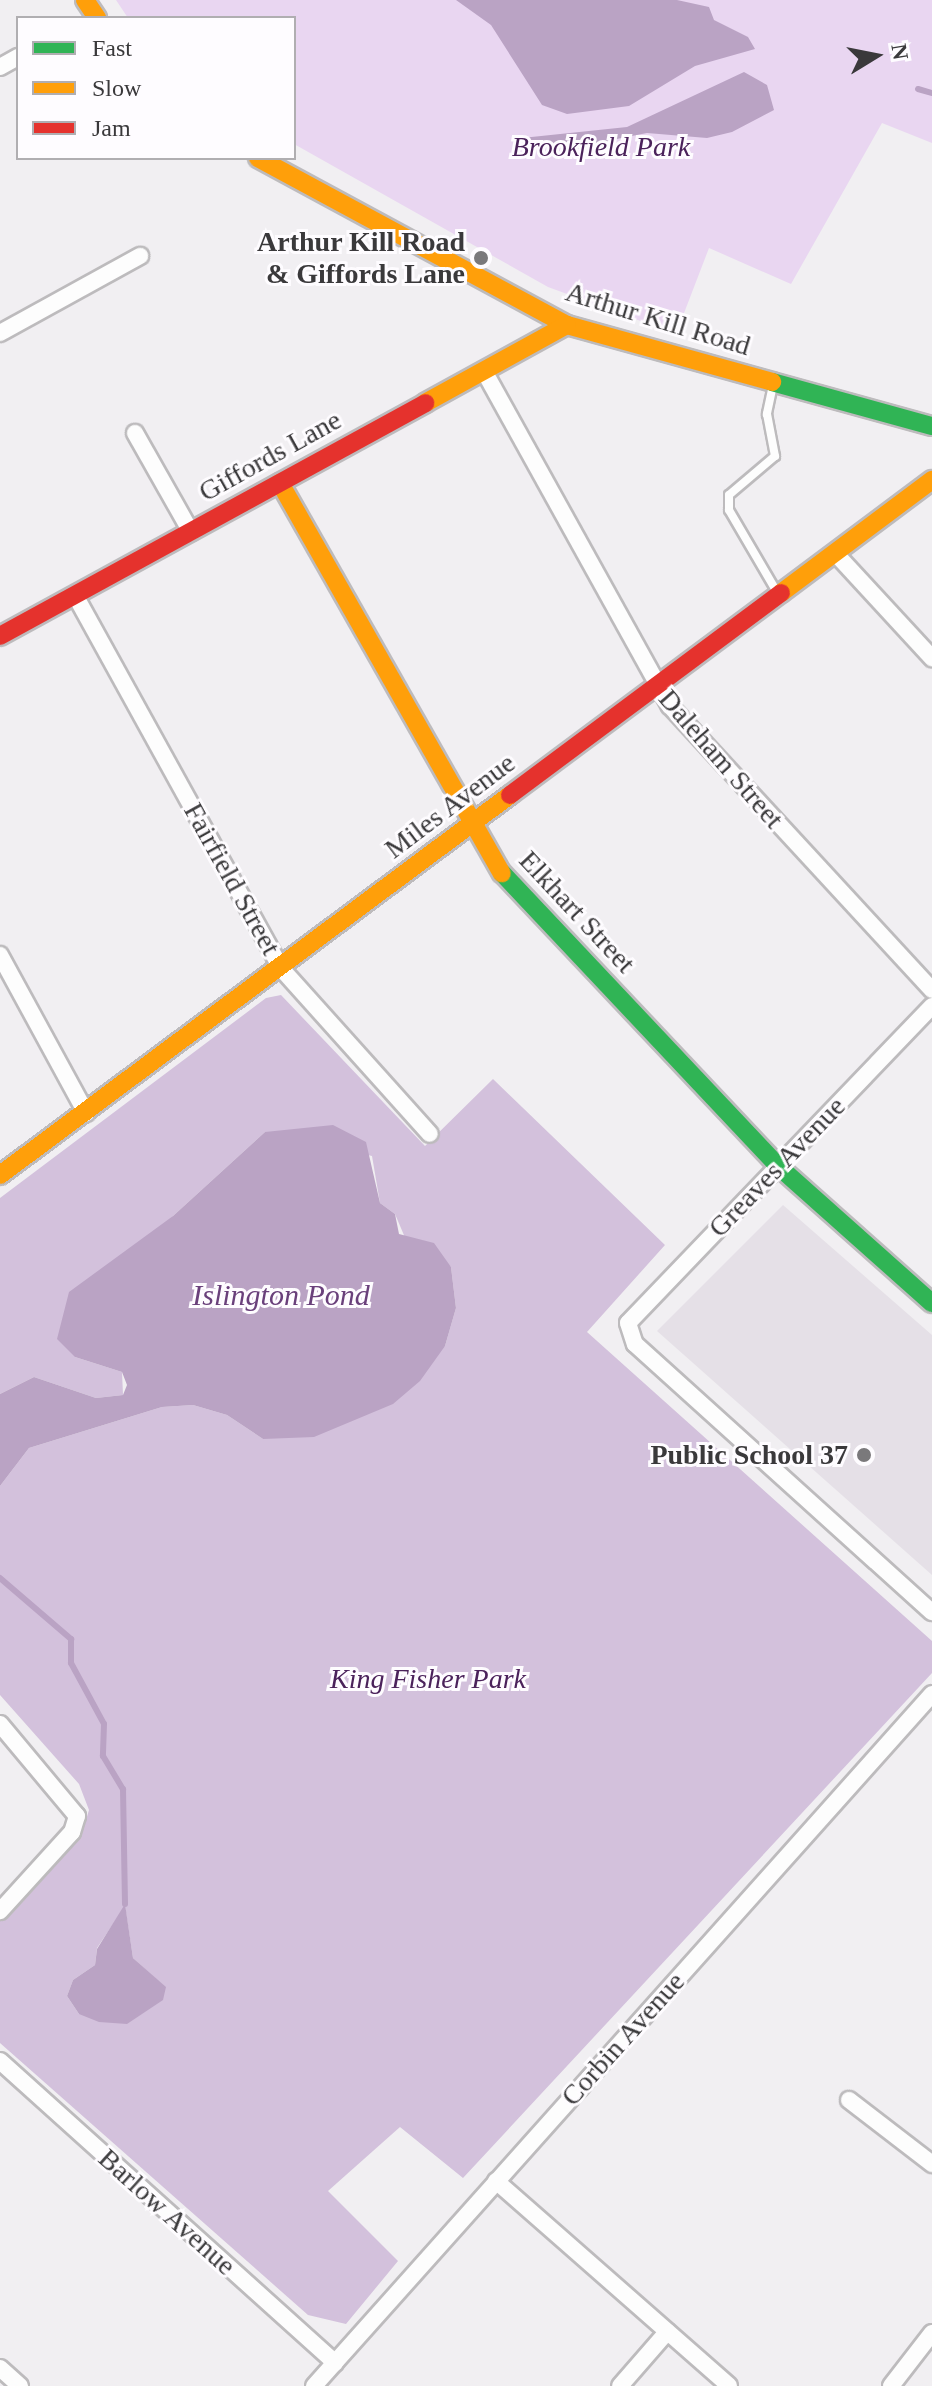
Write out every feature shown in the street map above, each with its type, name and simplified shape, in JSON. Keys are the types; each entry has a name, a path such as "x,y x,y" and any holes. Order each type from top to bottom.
{"street":[{"name":"Arthur Kill Road","path":"262,160 567,325 932,426"},
{"path":"0,333 140,256"},
{"name":"Giffords Lane","path":"0,636 567,325"},
{"name":"Daleham Street","path":"484,371 657,688 932,990"},
{"path":"135,433 191,532"},
{"name":"Miles Avenue","path":"0,1175 932,480"},
{"name":"Elkhart Street","path":"280,483 467,829 778,1166 932,1303"},
{"path":"836,554 932,658"},
{"name":"Fairfield Street","path":"75,595 280,967 430,1134"},
{"path":"0,955 86,1113"},
{"name":"Greaves Avenue","path":"932,1006 631,1316 628,1330 932,1612"},
{"name":"Corbin Avenue","path":"314,2386 932,1694"},
{"path":"0,1724 77,1816 72,1832 0,1911"},
{"name":"Barlow Avenue","path":"0,2061 335,2363"},
{"path":"849,2100 932,2164"},
{"path":"496,2181 729,2386"},
{"path":"620,2386 667,2332"},
{"path":"891,2386 932,2333"},
{"path":"0,2368 20,2386"}],"lane":[{"path":"774,382 767,414 775,456 729,495 729,510 779,596"}],"shaded area":[{"name":"Public School 37","path":"783,1205 932,1335 932,1575 657,1331"}],"green space":[{"name":"Brookfield Park","path":"116,0 932,0 932,143 882,123 791,284 709,248 676,334 548,287 296,145 296,16 127,16"},
{"name":"King Fisher Park","path":"281,995 425,1146 493,1079 665,1245 587,1332 932,1641 932,1673 463,2178 400,2127 328,2191 398,2261 346,2324 308,2315 0,2043 0,1920 82,1833 89,1810 79,1784 0,1695 0,1486 29,1448 162,1407 193,1405 227,1415 263,1439 445,1346 456,1308 451,1267 422,1240 406,1240 395,1214 380,1203 372,1156 265,1132 173,1216 75,1357 122,1372 123,1395 96,1398 34,1377 0,1394 0,1198 266,998","holes":["125,1906 133,1958 165,1987 79,2014 67,1996 73,1980 95,1965 97,1948"]}],"water":[{"path":"456,0 677,0 709,7 714,20 748,37 755,49 695,66 629,106 567,114 542,105 491,25"},
{"path":"744,72 767,85 774,110 732,132 707,138 647,133 571,148 522,138 627,127"},
{"name":"Islington Pond","path":"333,1125 366,1142 380,1203 395,1214 399,1234 434,1243 451,1267 456,1308 445,1346 420,1381 393,1404 314,1437 263,1439 227,1415 193,1405 162,1407 29,1448 0,1486 0,1394 34,1377 96,1398 123,1395 127,1385 122,1372 75,1357 57,1339 69,1292 173,1216 265,1132"},
{"path":"125,1904 133,1958 166,1987 163,2000 127,2024 99,2022 79,2014 67,1996 73,1980 95,1965 97,1949"}],"waterway":[{"path":"918,89 932,93"},
{"path":"0,1578 71,1639 71,1663 104,1724 103,1756 123,1789 125,1904"}],"traffic: fast":[{"path":"772,382 932,426"},
{"path":"502,873 778,1166 932,1303"}],"traffic: slow":[{"path":"85,0 96,16"},
{"path":"262,160 567,325 772,382"},
{"path":"425,403 567,325"},
{"path":"781,593 932,480"},
{"path":"280,483 502,873"},
{"path":"0,1175 510,795"}],"traffic: jam":[{"path":"0,636 425,403"},
{"path":"510,795 781,593"}],"place":[{"name":"Arthur Kill Road & Giffords Lane","path":"481,258"},
{"name":"Public School 37","path":"864,1455"}]}
